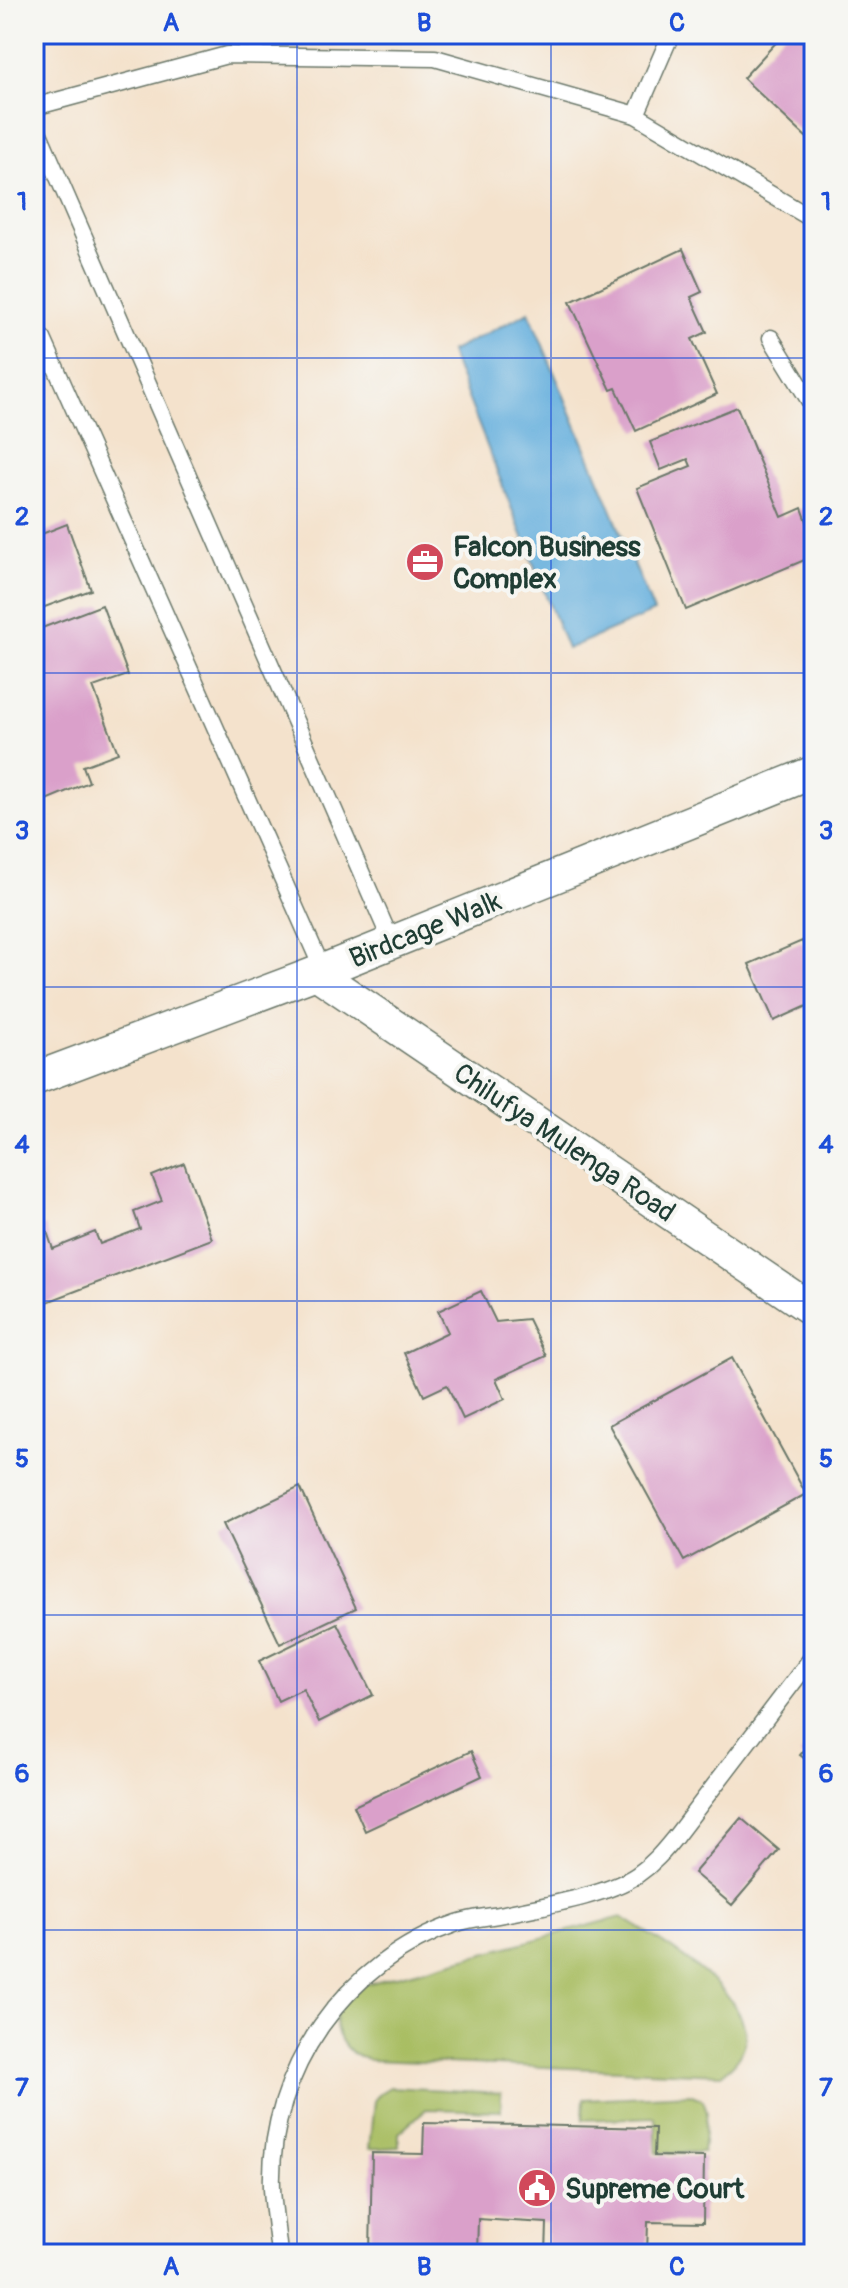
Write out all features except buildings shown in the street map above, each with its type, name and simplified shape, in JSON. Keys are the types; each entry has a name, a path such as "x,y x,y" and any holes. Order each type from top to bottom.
{"street":[{"name":"Birdcage Walk","path":"34,1079 320,972 814,772"},
{"name":"Chilufya Mulenga Road","path":"320,972 814,1311"}],"lane":[{"path":"636,115 671,34"},
{"path":"34,107 227,55 435,58 636,115 814,220"},
{"path":"34,122 392,943"},
{"path":"34,333 43,339 320,972"},
{"path":"771,338 814,408"},
{"path":"279,2254 272,2187 276,2141 284,2104 298,2064 320,2025 356,1984 396,1952 458,1923 574,1898 635,1877 655,1861 676,1836 814,1655"}],"green space":[{"path":"621,1917 692,1963 735,2007 745,2030 741,2053 721,2074 370,2060 351,2052 338,2034 337,2013 342,2004 363,1985"},
{"path":"390,2087 501,2093 501,2111 426,2109 399,2133 399,2147 369,2149 374,2101"},
{"path":"690,2094 703,2100 707,2111 703,2152 657,2153 655,2117 583,2120 584,2099"}],"water":[{"path":"529,312 654,612 567,649 450,352"}],"place":[{"name":"Falcon Business Complex","path":"425,562"},
{"name":"Supreme Court","path":"537,2188"}]}
